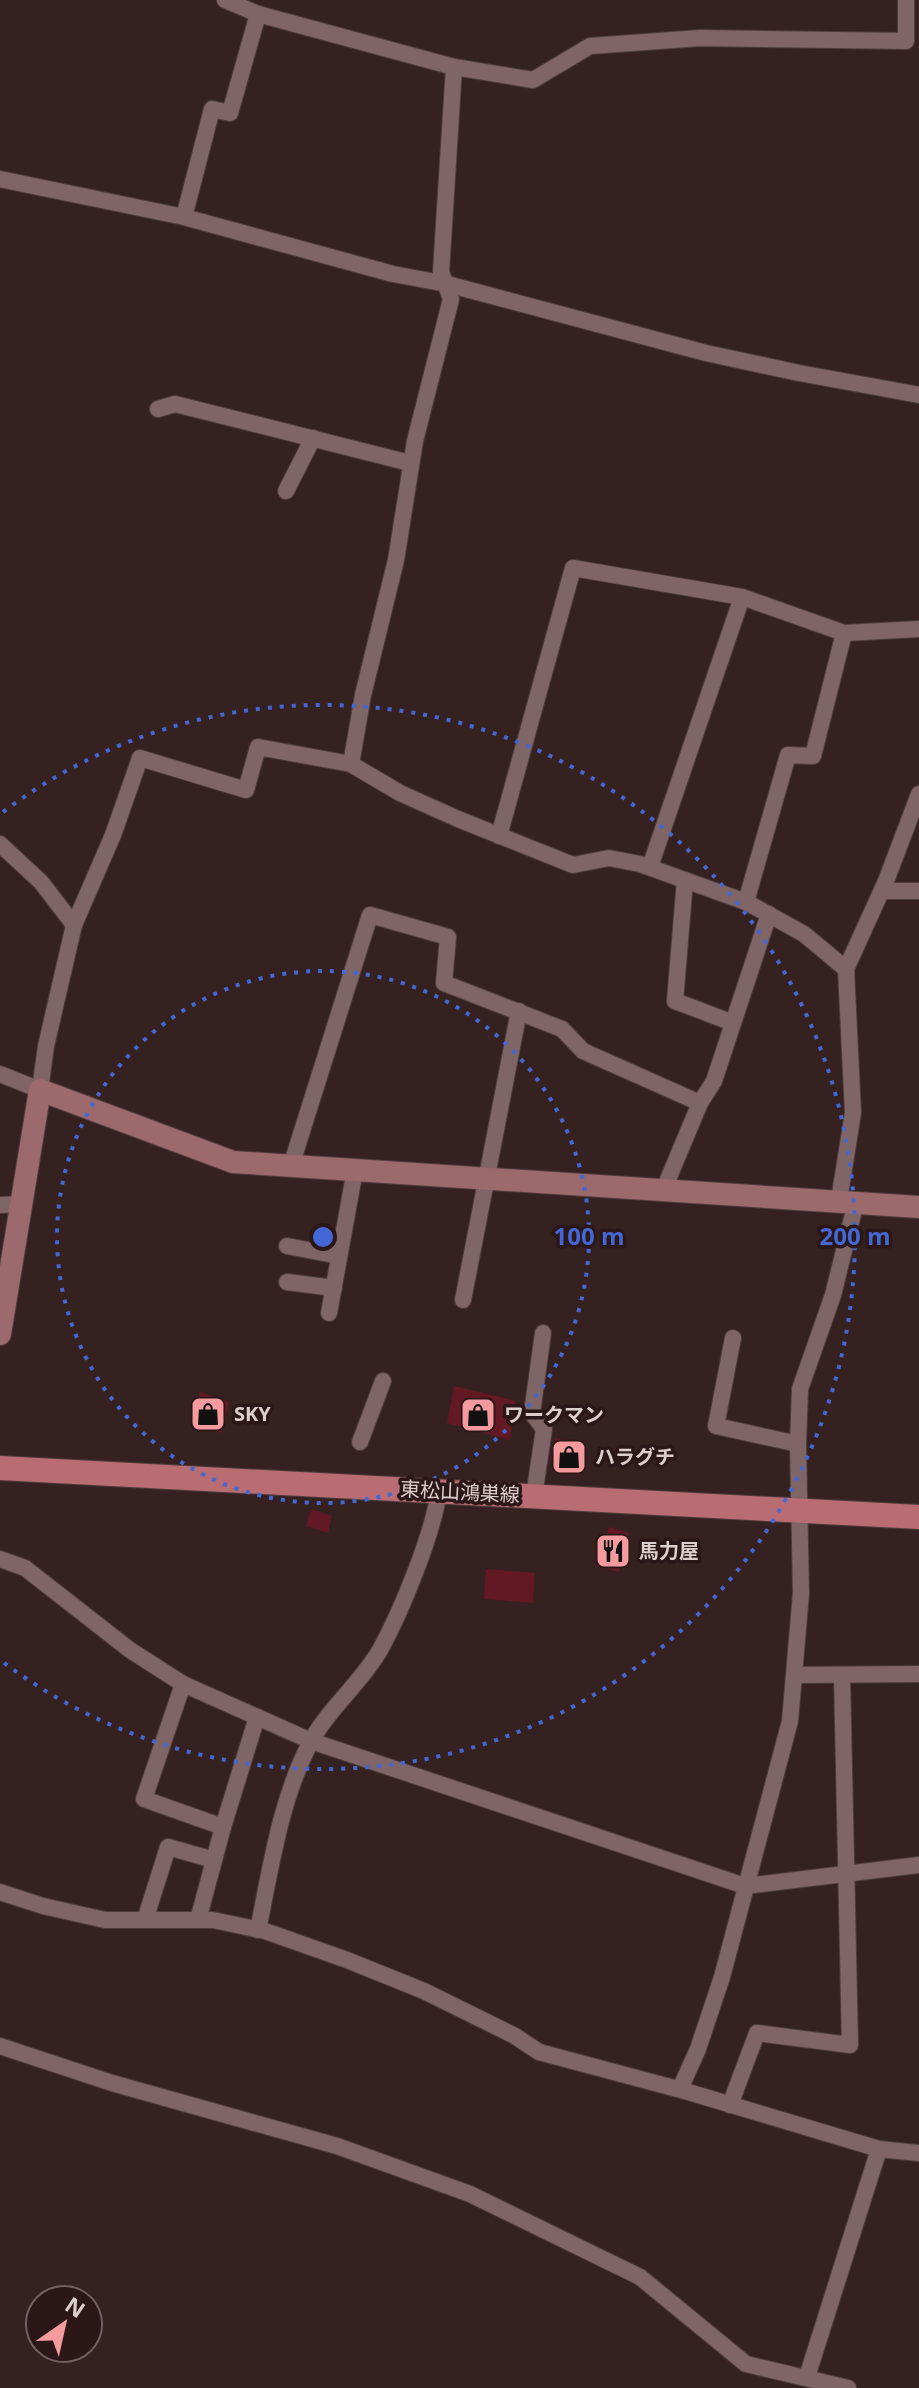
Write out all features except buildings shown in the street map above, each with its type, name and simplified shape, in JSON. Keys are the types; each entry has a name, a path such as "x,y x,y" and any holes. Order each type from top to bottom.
{"main road":[{"name":"東松山鴻巣線","path":"0,1468 919,1517"}],"street":[{"path":"225,0 258,14 454,67 533,80 590,46 700,38 906,41 906,0"},
{"path":"184,217 212,109 230,113 258,14"},
{"path":"351,764 363,695 396,560 410,463 451,299 441,272 454,67"},
{"path":"0,179 184,217 393,274 447,284 706,353 919,395"},
{"path":"158,409 175,404 410,463"},
{"path":"286,491 313,438"},
{"path":"499,836 573,568 742,597 844,633 919,629"},
{"path":"650,867 742,597"},
{"path":"746,902 788,755 813,756 844,633"},
{"path":"0,1334 11,1204 40,1090 46,1046 74,925 113,835 140,758 246,790 258,747 351,764 400,793 573,865 609,858 650,867 746,902 804,934 846,969"},
{"path":"680,2089 698,2049 722,1977 790,1721 801,1593 798,1511 800,1389 833,1295 848,1201 853,1113 846,969 882,891 919,794"},
{"path":"0,844 41,882 74,925"},
{"path":"685,880 675,1001 733,1023"},
{"path":"882,891 919,891"},
{"path":"664,1189 700,1103 714,1081 769,914"},
{"path":"291,1166 370,915 448,937 444,983 562,1029 583,1051 700,1103"},
{"path":"463,1300 519,1011"},
{"path":"0,1074 233,1162 919,1207"},
{"path":"329,1313 355,1170"},
{"path":"287,1246 339,1256"},
{"path":"287,1282 334,1288"},
{"path":"534,1496 544,1429 532,1413 543,1333"},
{"path":"733,1338 716,1426 798,1444"},
{"path":"360,1442 383,1381"},
{"path":"258,1930 285,1804 311,1741 379,1651 414,1573 438,1503 439,1490"},
{"path":"0,1559 25,1568 130,1650 183,1684 311,1741 745,1886 919,1865"},
{"path":"795,1675 919,1674"},
{"path":"730,2105 757,2033 850,2045 842,1676"},
{"path":"183,1684 144,1799 223,1827"},
{"path":"198,1920 257,1717"},
{"path":"145,1920 168,1847 214,1860"},
{"path":"0,1892 43,1906 105,1920 213,1920 258,1930 347,1960 424,1991 515,2036 539,2052 680,2089 879,2149 919,2153"},
{"path":"0,2046 112,2083 337,2146 470,2194 640,2277 746,2364 848,2388"},
{"path":"807,2377 879,2149"}],"place":[{"name":"SKY","path":"208,1414"},
{"name":"ワークマン","path":"478,1415"},
{"name":"ハラグチ","path":"569,1457"},
{"name":"馬力屋","path":"613,1551"}]}
